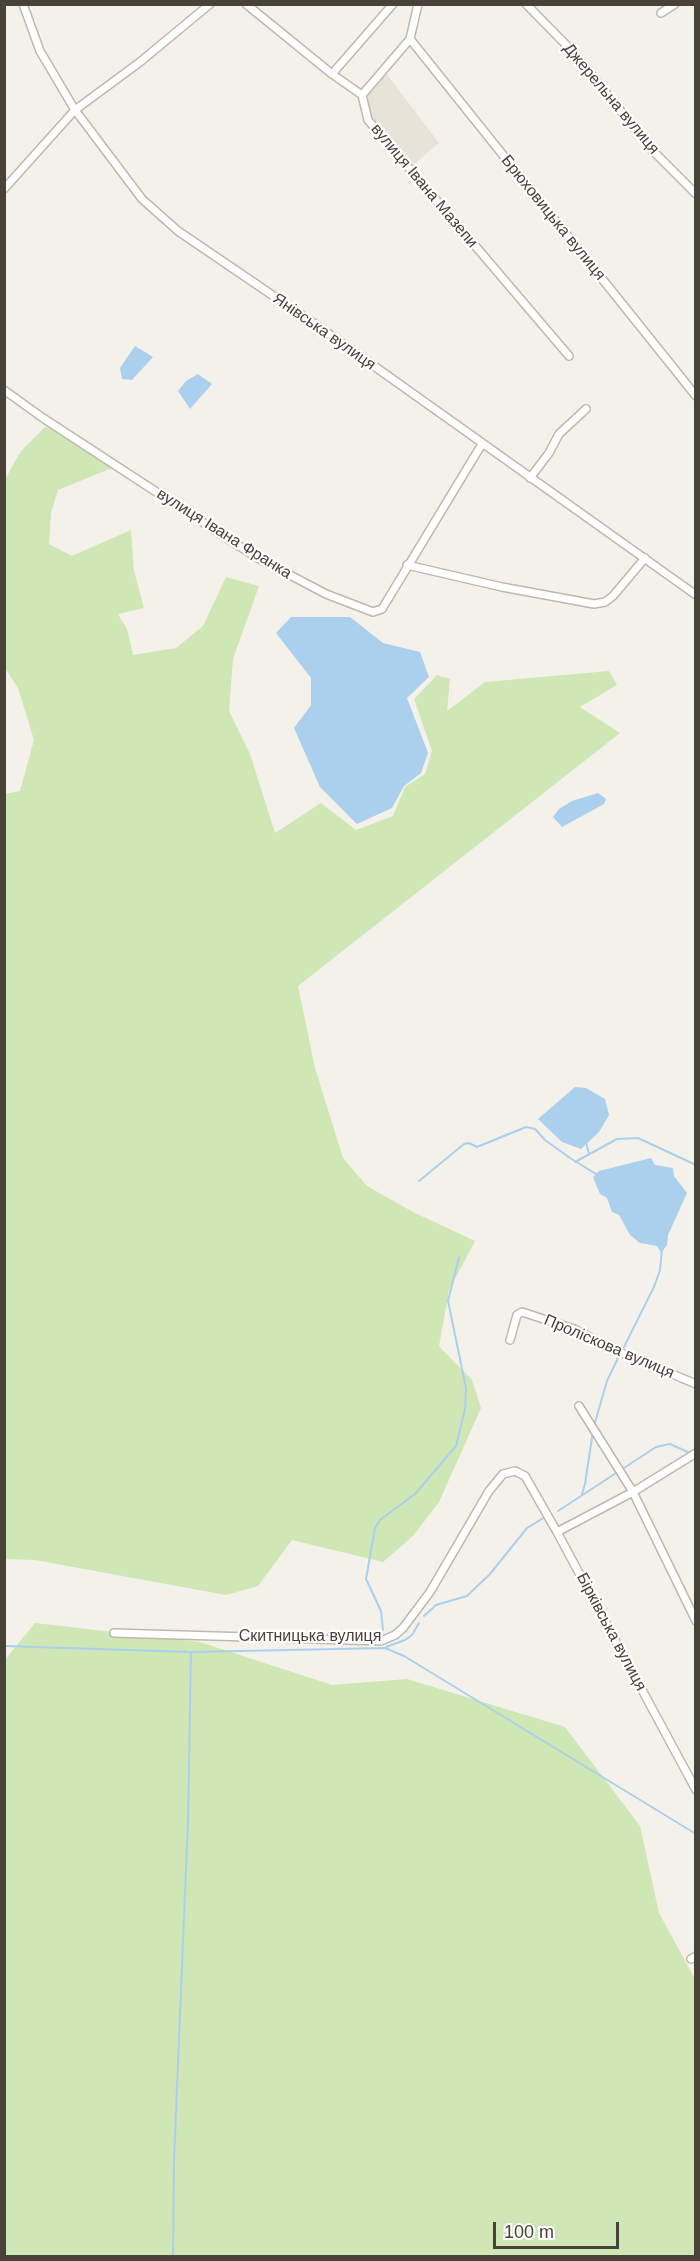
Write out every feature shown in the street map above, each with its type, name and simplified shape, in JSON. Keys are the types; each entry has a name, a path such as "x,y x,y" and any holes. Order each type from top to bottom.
{"street":[{"name":"Янівська вулиця","path":"23,4 40,51 75,110 142,199 178,231 322,329 696,595"},
{"path":"4,189 75,110 140,62 210,4"},
{"path":"246,4 332,74 362,95 410,39 418,4"},
{"path":"332,74 393,4"},
{"name":"Джерельна вулиця","path":"526,4 574,53 653,151 696,194"},
{"path":"661,13 675,4"},
{"name":"Брюховицька вулиця","path":"410,39 696,396"},
{"name":"вулиця Івана Мазепи","path":"362,95 368,120 569,356"},
{"name":"вулиця Івана Франка","path":"4,390 42,418 256,557 335,598 373,612 382,609 482,444"},
{"path":"530,478 549,453 559,434 586,408"},
{"path":"407,565 502,587 594,604 605,602 613,596 645,558"},
{"name":"Проліскова вулиця","path":"510,1340 517,1315 522,1312 574,1329 617,1351 696,1384"},
{"path":"579,1406 633,1492 696,1621"},
{"path":"557,1532 633,1492 696,1453"},
{"name":"Скитницька вулиця","path":"114,1633 381,1641 403,1629 430,1592 489,1491 503,1474 515,1471 525,1476"},
{"name":"Бірківська вулиця","path":"525,1476 696,1790"}],"shaded area":[{"path":"383,69 439,143 411,167 363,117 361,87"}],"green space":[{"path":"45,427 78,439 117,466 58,490 51,513 49,544 72,556 131,530 134,571 144,608 118,614 127,629 133,655 176,648 203,626 226,577 259,586 233,659 229,711 250,754 275,833 321,803 356,830 393,816 405,787 425,774 432,751 414,699 437,675 450,679 447,711 485,682 609,671 617,685 580,707 620,733 298,986 315,1068 343,1158 367,1186 413,1212 475,1241 449,1290 439,1346 472,1380 481,1408 439,1502 413,1536 383,1562 292,1540 258,1586 226,1595 35,1560 5,1559 4,794 20,791 34,740 18,688 5,668 4,481 21,451"},
{"path":"35,1623 200,1642 332,1685 407,1679 565,1727 640,1826 659,1913 695,1979 695,2256 5,2256 4,1661"}],"water":[{"path":"135,346 153,357 132,380 122,379 120,368"},
{"path":"198,374 212,384 190,409 178,391 186,381"},
{"path":"291,617 350,617 383,643 420,652 429,677 407,698 428,753 421,773 404,786 392,808 357,824 320,787 294,728 311,705 311,678 276,633"},
{"path":"598,793 606,799 604,804 562,827 553,817 559,809 572,801"},
{"path":"575,1087 586,1088 605,1099 609,1115 599,1132 581,1149 562,1142 538,1119"},
{"path":"651,1158 655,1165 673,1168 674,1176 687,1193 668,1235 667,1245 661,1253 657,1246 640,1243 630,1235 619,1215 612,1212 607,1198 600,1194 593,1177 599,1171"}],"waterway":[{"path":"419,1181 464,1144 469,1143 477,1147 526,1127 535,1129 545,1140 596,1174"},
{"path":"575,1162 617,1139 638,1138 696,1165"},
{"path":"586,1142 589,1154"},
{"path":"624,1347 654,1287 660,1270 662,1249"},
{"path":"383,1630 381,1611 366,1579 375,1528 380,1520 415,1494 456,1446 465,1409 466,1388 448,1301 459,1257"},
{"path":"594,1426 607,1381 618,1358"},
{"path":"582,1494 593,1431"},
{"path":"558,1511 656,1447 670,1444 688,1452"},
{"path":"424,1616 436,1605 467,1596 490,1574 527,1528 545,1517"},
{"path":"386,1647 412,1635 419,1623"},
{"path":"4,1646 191,1652 385,1648 404,1656 696,1834"},
{"path":"173,2256 174,2161 188,1820 191,1652"}]}
